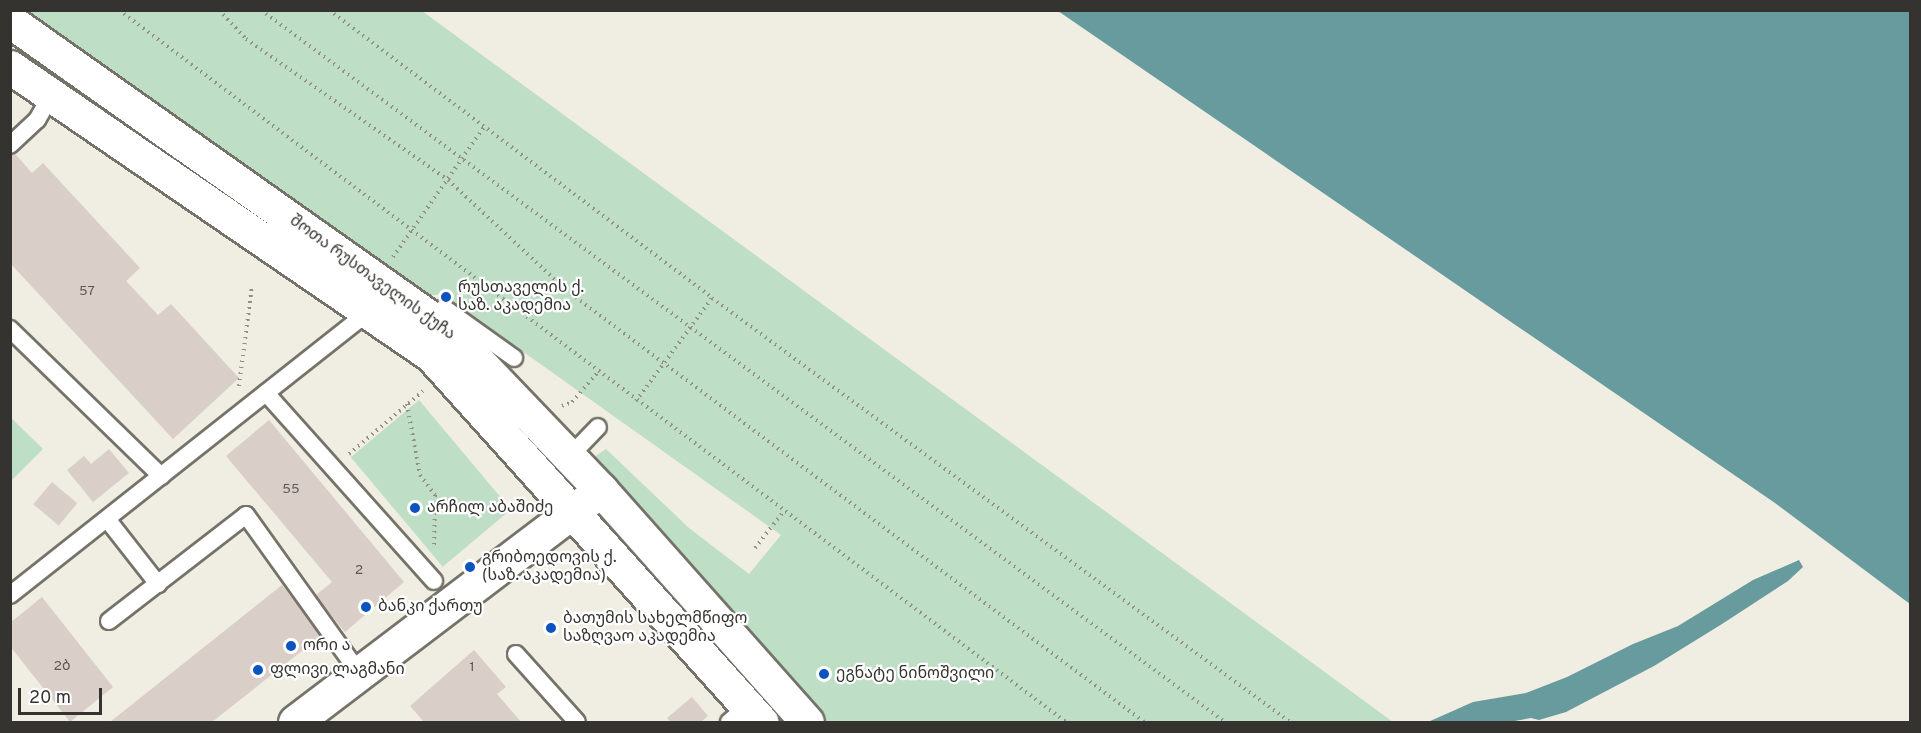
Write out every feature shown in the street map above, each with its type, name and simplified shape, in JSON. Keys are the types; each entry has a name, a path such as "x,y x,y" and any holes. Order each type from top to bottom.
{"main road":[{"name":"შოთა რუსთაველის ქუჩა","path":"10,21 449,331 570,456 807,723"},
{"name":"შოთა რუსთაველის ქუჩა","path":"10,68 431,355 573,512 746,718"},
{"path":"295,723 601,490"}],"lane":[{"path":"10,145 37,120 51,96"},
{"path":"425,314 433,304 444,307 514,358"},
{"path":"10,595 368,312"},
{"path":"10,329 161,476"},
{"path":"266,393 434,581"},
{"path":"570,456 598,427"},
{"path":"109,621 246,515 360,674"},
{"path":"107,519 158,584"},
{"path":"516,654 577,723"}],"path":[{"path":"119,10 1066,723"},
{"path":"219,10 246,39 448,180 566,290 1144,723"},
{"path":"261,10 689,329 1225,723"},
{"path":"329,10 712,297 1290,723"},
{"path":"412,232 484,127"},
{"path":"248,382 238,390 252,286"},
{"path":"636,401 712,297"},
{"path":"552,411 572,402 598,372"},
{"path":"346,456 428,387"},
{"path":"407,403 420,476 435,495 434,581"},
{"path":"755,548 784,511"}],"green space":[{"path":"27,11 422,11 1393,722 819,722 584,464 606,449 689,528 749,574 781,535 442,294 417,297"},
{"path":"419,400 511,510 443,567 351,457"},
{"path":"10,417 43,449 11,481 10,481"}],"water":[{"path":"1058,11 1910,11 1910,604 1775,503"},
{"path":"1799,560 1803,567 1788,581 1654,666 1566,712 1539,720 1531,718 1509,722 1428,722 1473,702 1526,693 1567,677 1633,644 1678,626 1753,580"}],"building":[{"path":"10,148 32,173 43,163 140,268 126,281 158,315 171,304 239,378 173,439 10,263"},
{"path":"269,420 404,582 345,632 315,596 332,582 226,456"},
{"path":"109,449 129,473 93,502 67,470 84,456 91,464"},
{"path":"52,482 77,503 59,525 33,504"},
{"path":"282,585 322,635 212,722 110,722"},
{"path":"42,597 113,687 70,722 10,646 10,623"},
{"path":"474,650 506,687 497,694 521,722 424,722 410,706"},
{"path":"692,697 708,716 701,722 671,722 667,718"}],"place":[{"name":"რუსთაველის ქ. საზ. აკადემია","path":"446,297"},
{"name":"არჩილ აბაშიძე","path":"415,508"},
{"name":"გრიბოედოვის ქ. (საზ. აკადემია)","path":"470,567"},
{"name":"ბანკი ქართუ","path":"366,607"},
{"name":"ბათუმის სახელმწიფო საზღვაო აკადემია","path":"551,628"},
{"name":"ორი ა","path":"291,646"},
{"name":"ფლივი ლაგმანი","path":"258,670"},
{"name":"ეგნატე ნინოშვილი","path":"824,674"}]}
